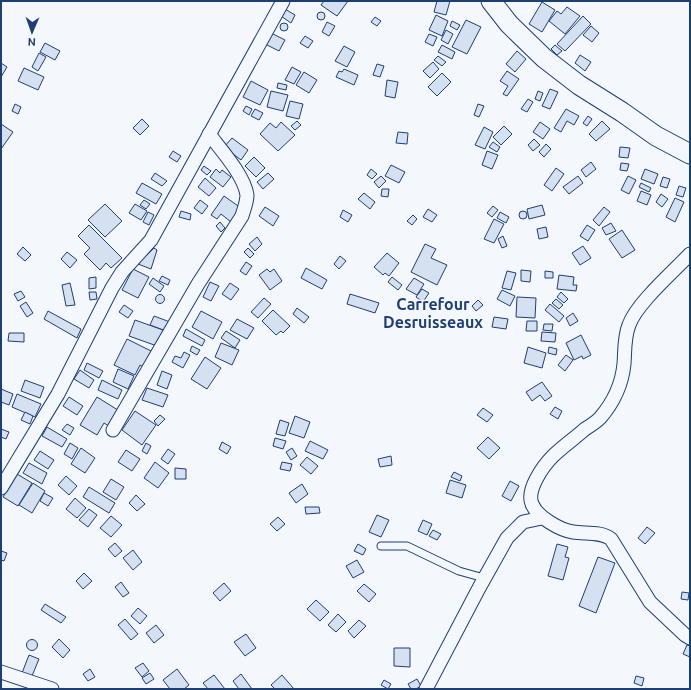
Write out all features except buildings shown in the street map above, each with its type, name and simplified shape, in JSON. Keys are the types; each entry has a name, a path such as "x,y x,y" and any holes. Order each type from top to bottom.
{"street":[{"path":"1,488 58,394 112,288 122,272 151,240 282,1"},
{"path":"491,1 509,24 544,58 579,85 622,112 656,136 690,154"},
{"path":"113,430 198,284 242,216 247,196 245,187 239,175 209,134"},
{"path":"690,254 650,295 635,313 629,324 625,338 622,376 618,391 599,419 552,457 532,487 531,502 533,508 542,518 570,532 604,535 612,539 650,602 690,638"},
{"path":"426,689 499,551 515,529 523,522 542,518"},
{"path":"1,672 52,689"}],"lane":[{"path":"381,546 407,546 459,571 484,578"}],"district":[{"name":"Carrefour Desruisseaux","path":"433,313"}]}
